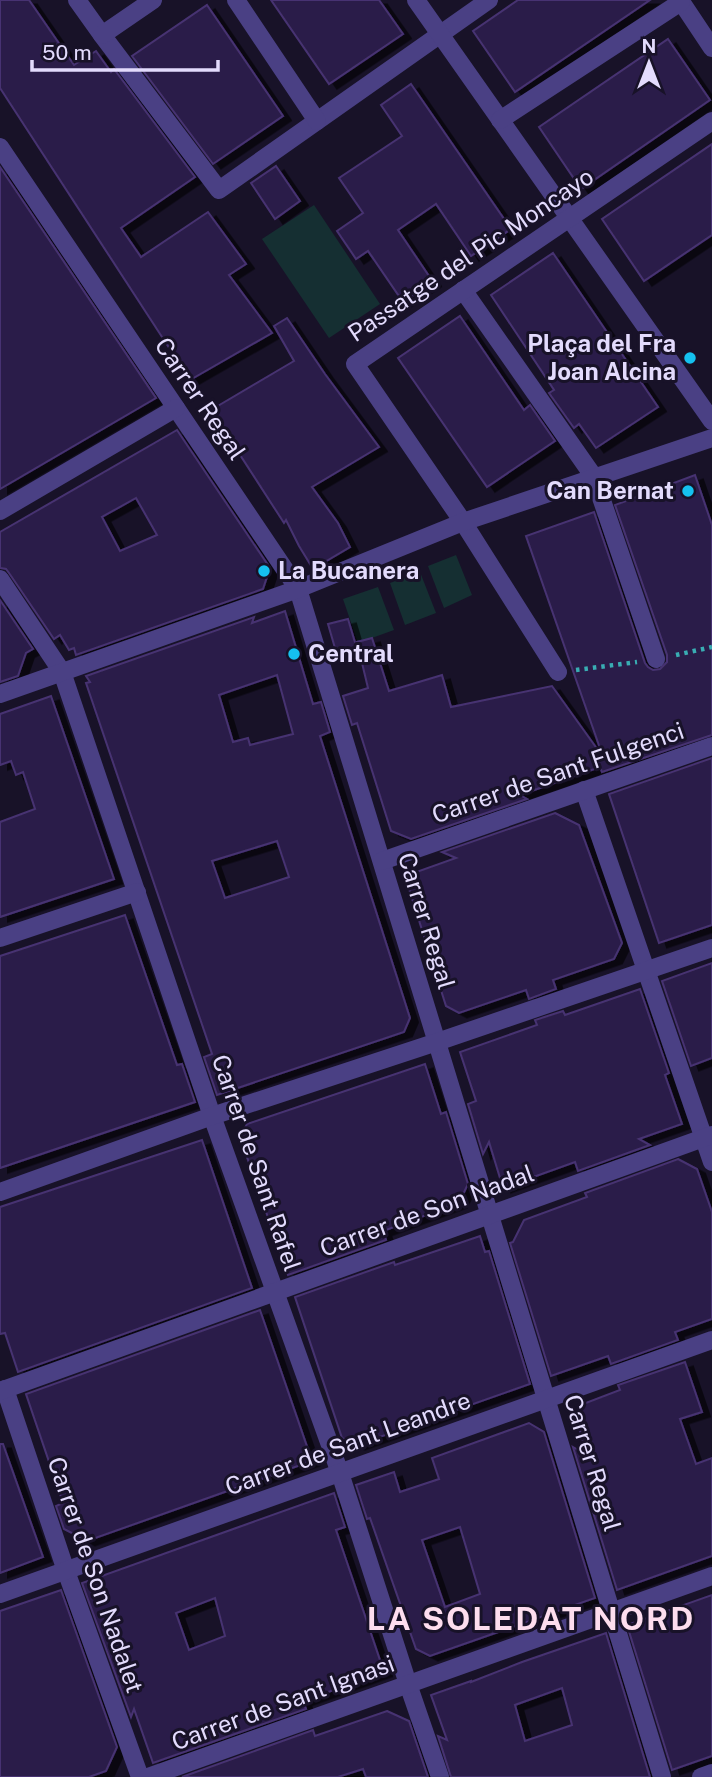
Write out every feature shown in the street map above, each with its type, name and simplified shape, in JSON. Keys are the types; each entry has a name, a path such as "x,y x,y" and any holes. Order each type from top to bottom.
{"street":[{"path":"77,0 219,190 489,0"},
{"path":"102,35 153,0"},
{"path":"236,0 317,121"},
{"path":"416,0 712,421"},
{"path":"500,120 680,1 712,48"},
{"name":"Passatge del Pic Moncayo","path":"558,672 463,522 355,364 712,121"},
{"name":"Carrer Regal","path":"0,147 298,589 662,1777"},
{"path":"463,290 594,477 656,659"},
{"path":"0,511 176,408"},
{"path":"0,694 298,589 463,522 712,438"},
{"name":"Carrer de Sant Rafel","path":"0,579 62,672 212,1116 340,1474 440,1777"},
{"name":"Carrer de Sant Fulgenci","path":"382,861 712,746"},
{"path":"584,790 646,970 708,1137 712,1161"},
{"path":"0,938 136,892"},
{"path":"0,1192 212,1116 712,948"},
{"name":"Carrer de Son Nadal","path":"2,1390 708,1137"},
{"name":"Carrer de Sant Leandre","path":"0,1594 712,1340"},
{"name":"Carrer de Son Nadalet","path":"2,1390 140,1777"},
{"name":"Carrer de Sant Ignasi","path":"148,1777 712,1576"},
{"path":"701,1777 712,1773"}],"green space":[{"path":"314,205 380,304 329,338 262,239"},
{"path":"456,555 472,595 444,608 428,566"},
{"path":"420,572 436,613 405,625 390,583"},
{"path":"378,587 394,630 358,643 343,599"}],"building":[{"path":"0,0 29,0 74,65 96,51 111,72 114,69 195,177 121,228 141,257 208,212 246,264 229,275 272,333 190,380 0,88"},
{"path":"271,0 379,0 403,34 329,84"},
{"path":"518,0 650,0 515,92 473,31"},
{"path":"207,5 283,116 213,164 132,56"},
{"path":"668,39 710,100 581,189 539,127"},
{"path":"411,84 511,229 471,256 436,204 398,230 433,282 403,302 368,251 356,259 337,231 363,213 339,178 402,136 381,105"},
{"path":"712,144 712,235 644,281 602,219"},
{"path":"276,166 300,201 275,219 251,183"},
{"path":"0,167 156,398 0,489"},
{"path":"553,253 658,407 596,448 579,424 574,428 549,393 554,390 491,295"},
{"path":"460,316 524,410 530,405 555,441 487,487 398,358"},
{"path":"287,318 379,447 312,487 338,523 350,547 313,569 286,520 284,523 211,410 294,361 274,326"},
{"path":"177,430 270,568 263,589 76,655 74,648 69,650 60,635 54,639 6,569 0,568 0,532","holes":["136,498 157,535 120,551 102,517"]},
{"path":"695,475 712,525 712,735 602,772 600,767 520,795 527,799 411,839 391,831 357,723 352,725 343,696 368,688 357,642 372,638 389,691 442,675 451,707 552,686 603,757 526,536 594,512 645,663 653,670 660,669 667,662 667,655 615,505"},
{"path":"0,600 33,649 26,653 18,676 0,682"},
{"path":"285,611 313,704 321,702 330,732 320,736 410,1018 404,1032 217,1095 204,1057 212,1054 86,683 90,682 86,676 254,617 252,623","holes":["277,675 293,734 250,745 248,738 233,742 219,695","277,841 289,877 225,898 212,861"]},
{"path":"348,619 357,649 337,655 328,624"},
{"path":"51,696 114,879 0,917 0,822 35,809 23,772 16,775 11,761 0,765 0,714"},
{"path":"712,758 712,925 659,943 609,794"},
{"path":"555,813 579,825 622,943 614,959 553,980 556,989 529,999 526,990 459,1013 446,1006 405,876 456,858 442,852"},
{"path":"125,915 177,1065 182,1064 195,1102 0,1168 0,956"},
{"path":"712,963 712,1058 691,1066 662,981"},
{"path":"640,989 669,1073 665,1075 682,1124 639,1139 650,1145 578,1171 575,1162 503,1188 489,1142 483,1154 468,1104 476,1101 460,1052 537,1025 535,1020 563,1011 565,1015"},
{"path":"425,1064 441,1114 446,1112 468,1184 459,1203 383,1231 386,1240 288,1275 240,1137 247,1124"},
{"path":"202,1140 252,1288 18,1372 5,1333 0,1334 0,1207"},
{"path":"678,1159 697,1169 712,1212 712,1319 675,1332 678,1340 611,1364 608,1356 551,1376 510,1243 524,1220 587,1197 585,1193"},
{"path":"480,1236 485,1252 489,1251 530,1384 357,1445 342,1438 295,1297 394,1262 395,1265"},
{"path":"260,1310 312,1461 87,1541 64,1529 56,1506 63,1503 26,1394"},
{"path":"685,1362 702,1412 680,1419 696,1464 712,1458 712,1556 617,1590 573,1447 587,1455 576,1418 583,1404 620,1390 618,1385"},
{"path":"529,1423 544,1432 595,1598 430,1656 416,1649 356,1485 394,1472 400,1492 439,1479 432,1458","holes":["460,1527 480,1594 445,1607 422,1540"]},
{"path":"0,1444 3,1444 43,1557 0,1573"},
{"path":"334,1493 345,1527 336,1530 384,1672 303,1701 306,1709 153,1763 134,1709 131,1717 82,1583","holes":["215,1598 225,1636 189,1650 176,1613"]},
{"path":"61,1590 117,1747 106,1771 89,1777 0,1777 0,1611"},
{"path":"712,1595 712,1756 672,1770 627,1625"},
{"path":"606,1633 650,1777 451,1777 438,1736 447,1740 431,1695","holes":["562,1688 572,1725 525,1741 515,1705"]},
{"path":"387,1711 409,1721 428,1777 366,1777 363,1769 338,1777 182,1777 313,1730 315,1736"}],"place":[{"name":"Plaça del Fra Joan Alcina","path":"690,358"},
{"name":"Can Bernat","path":"688,491"},
{"name":"La Bucanera","path":"264,571"},
{"name":"Central","path":"294,654"}],"district":[{"name":"LA SOLEDAT NORD","path":"531,1619"}]}
